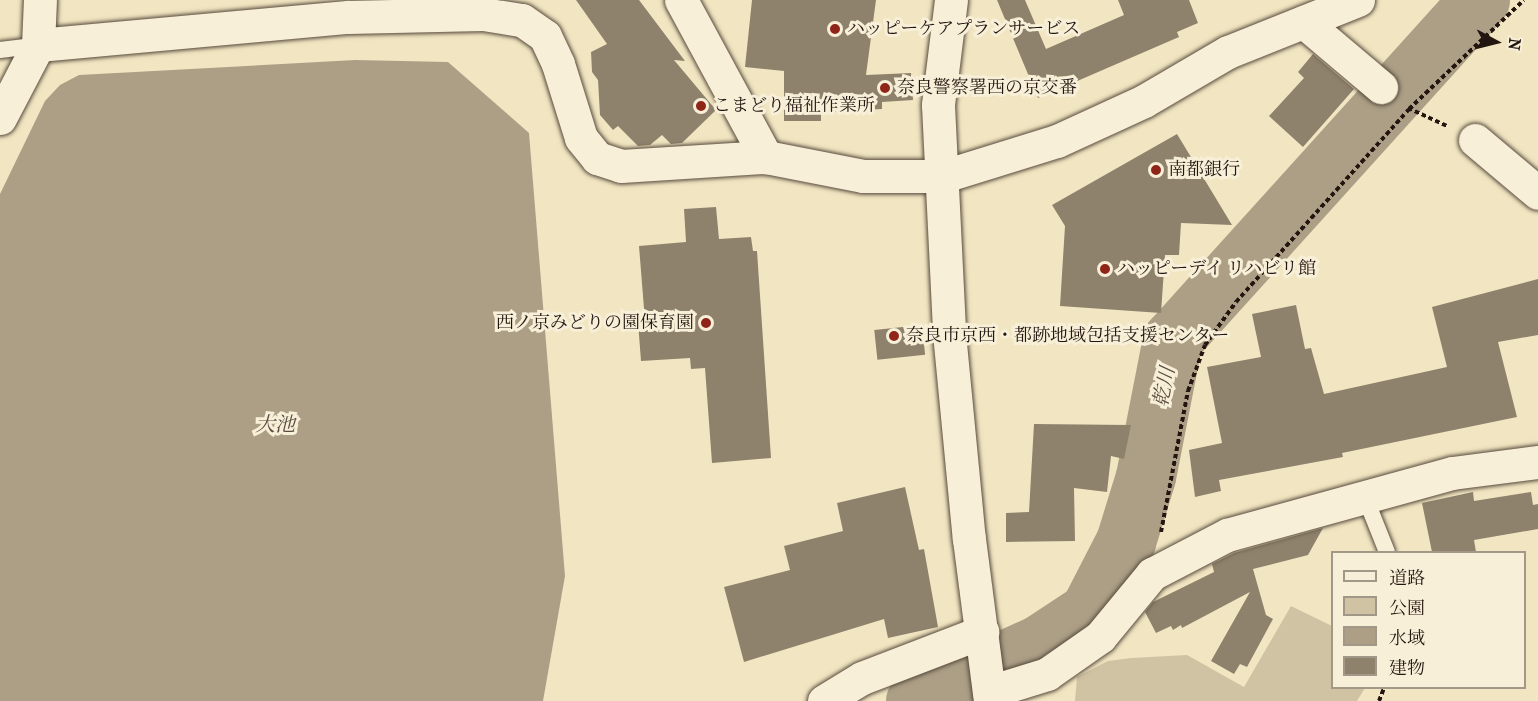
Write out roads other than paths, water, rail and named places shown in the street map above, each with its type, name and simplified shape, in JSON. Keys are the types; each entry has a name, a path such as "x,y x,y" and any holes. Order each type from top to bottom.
{"street":[{"path":"0,118 38,45 40,0"},
{"path":"681,0 766,157"},
{"path":"951,0 938,105 944,176 949,333 969,539 990,696 1047,674 1100,637 1152,574 1227,535 1452,473 1538,462"},
{"path":"38,45 344,8 483,14 522,20 545,36 558,64 581,138 597,158 621,166 766,157 863,176 944,176 1057,141 1144,101 1228,52 1358,0"},
{"path":"1304,22 1381,87"},
{"path":"1475,140 1538,193"},
{"path":"824,701 862,678 982,632"}],"lane":[{"path":"0,50 38,45"},
{"path":"1365,497 1388,551"}],"water":[{"name":"大池","path":"355,60 448,62 529,133 565,576 543,701 0,701 0,194 45,101 60,85 79,75"}],"waterway":[{"name":"乾川","path":"916,701 1040,645 1090,612 1126,542 1146,477 1173,340 1480,0"}],"place":[{"name":"ハッピーケアプランサービス","path":"835,29"},
{"name":"奈良警察署西の京交番","path":"885,88"},
{"name":"こまどり福祉作業所","path":"701,106"},
{"name":"南都銀行","path":"1156,170"},
{"name":"ハッピーデイ リハビリ館","path":"1105,269"},
{"name":"西ノ京みどりの園保育園","path":"706,323"},
{"name":"奈良市京西・都跡地域包括支援センター","path":"894,336"}]}
